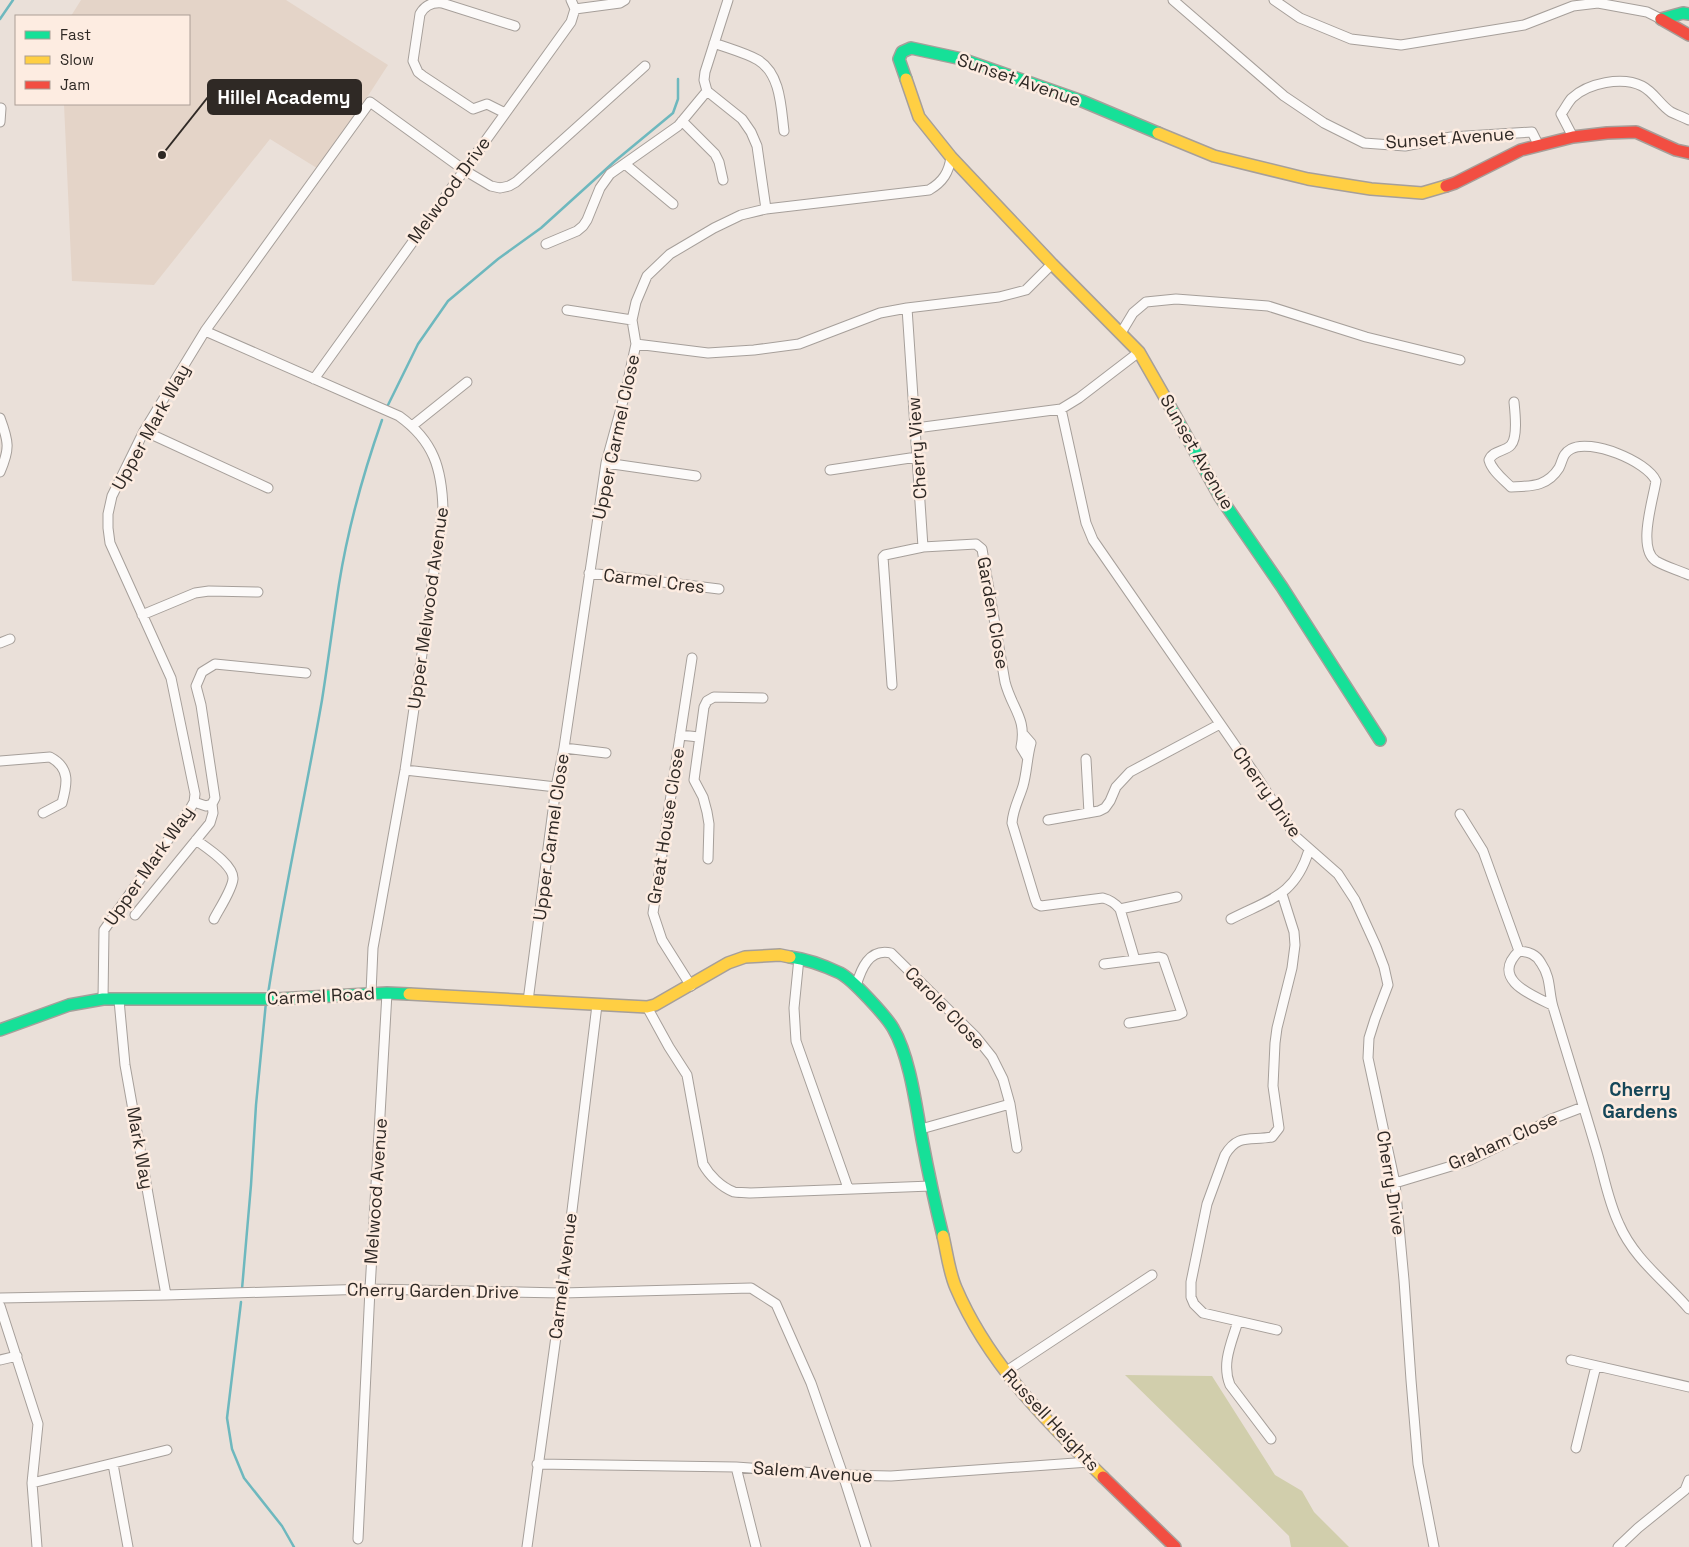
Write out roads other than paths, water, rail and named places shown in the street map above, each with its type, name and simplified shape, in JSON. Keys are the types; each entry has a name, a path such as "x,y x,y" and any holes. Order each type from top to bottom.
{"street":[{"path":"573,4 620,3 625,0"},
{"path":"728,0 704,80 707,90 742,119 751,132 757,146 766,209"},
{"name":"Sunset Avenue","path":"1173,0 1284,96 1324,123 1364,143 1405,146 1451,138 1532,132 1539,146 1521,150 1455,183 1422,193 1371,189 1308,179 1214,156 1082,102 962,59 911,48 902,52 899,59 918,117 951,157 1052,264 1139,352 1182,425 1220,497 1282,587 1380,740"},
{"path":"1274,0 1300,18 1351,39 1401,45 1524,25 1572,6 1598,3 1647,12 1689,35"},
{"path":"505,113 493,105 487,104 473,109 423,76 415,67 413,61 420,14 422,10 432,3 442,3 515,26"},
{"name":"Melwood Drive","path":"314,378 571,22 573,4"},
{"path":"1661,19 1682,13 1689,14"},
{"path":"714,43 759,60 770,72 777,86 784,131"},
{"path":"464,170 491,186 500,188 516,182 645,66"},
{"path":"1573,137 1561,114 1572,98 1596,84 1613,82 1640,85 1650,91 1671,111 1689,120"},
{"path":"546,244 577,231 583,226 610,174 682,121 707,90"},
{"name":"Upper Mark Way","path":"103,999 104,930 194,802 194,786 171,678 110,542 108,514 112,496 144,432 205,331 370,102 464,170"},
{"path":"0,122 1,108"},
{"path":"682,121 715,154 719,162 722,180"},
{"path":"1539,146 1573,137 1636,132 1688,154"},
{"name":"Upper Carmel Close","path":"528,1001 556,787 564,748 606,463 626,390 636,344 632,320 636,302 648,276 670,254 714,228 741,215 766,209 929,190 943,179 949,168 951,157"},
{"path":"625,164 673,204"},
{"path":"636,344 708,353 790,346 880,313 999,297 1026,290 1052,264"},
{"path":"1121,334 1133,313 1146,302 1176,298 1268,306 1366,337 1460,360"},
{"name":"Cherry View","path":"907,308 923,547"},
{"path":"567,310 632,320"},
{"name":"Upper Melwood Avenue","path":"205,331 399,416 412,426 428,444 438,465 442,487 443,510 405,770 373,948 371,993"},
{"path":"916,428 1061,409 1079,398 1139,352"},
{"path":"412,426 467,382"},
{"path":"1514,402 1515,437 1512,444 1494,453 1489,460 1493,468 1511,487 1538,485 1550,478 1560,467 1563,456 1569,450 1578,446 1617,452 1648,469 1656,481 1646,535 1649,553 1655,560 1689,575"},
{"name":"Cherry Drive","path":"1061,409 1086,523 1093,540 1290,829 1309,850 1338,874 1355,900 1384,967 1388,985 1369,1038 1368,1058 1395,1183 1418,1464 1434,1547"},
{"path":"0,418 8,440 7,456 0,472"},
{"path":"144,432 268,488"},
{"path":"830,470 917,457"},
{"path":"606,463 696,476"},
{"name":"Garden Close","path":"923,547 976,544 982,548 1007,688 1022,721 1024,735 1022,747 1027,756 1023,787 1013,812 1012,823 1037,904 1044,906 1104,898 1120,909"},
{"path":"892,685 883,557 923,547"},
{"name":"Carmel Cres","path":"589,573 719,589"},
{"path":"142,615 195,593 209,591 258,592"},
{"path":"0,643 10,639"},
{"name":"Great House Close","path":"690,986 662,940 653,913 692,658"},
{"path":"135,915 212,818 212,804 215,798 201,705 196,686 202,672 215,664 306,673"},
{"path":"708,859 708,812 694,780 704,707 711,698 764,698"},
{"path":"1048,820 1099,811 1105,808 1116,787 1130,772 1220,724"},
{"path":"680,735 699,738"},
{"path":"564,748 606,753"},
{"path":"0,761 50,757 61,766 66,774 67,785 62,803 42,814"},
{"path":"1086,759 1089,813"},
{"path":"405,770 556,787"},
{"path":"194,802 206,806 212,804"},
{"path":"1460,814 1483,851 1519,951"},
{"path":"196,840 227,865 233,873 232,884 214,919"},
{"path":"1231,918 1282,894 1301,872 1309,850"},
{"path":"1277,1330 1204,1313 1198,1310 1190,1297 1190,1290 1207,1204 1225,1155 1229,1148 1240,1140 1272,1137 1280,1128 1273,1086 1275,1043 1292,968 1295,945 1294,932 1282,894"},
{"path":"1135,960 1120,909 1177,897"},
{"name":"Carole Close","path":"856,986 861,971 874,954 883,951 891,953 976,1037 992,1058 1003,1079 1010,1104 1017,1148"},
{"path":"1519,951 1511,959 1508,967 1509,975 1524,991 1552,1006"},
{"path":"1519,951 1529,952 1536,956 1550,980 1552,1006 1607,1192 1623,1232 1654,1274 1689,1308"},
{"name":"Russell Heights","path":"647,1007 655,1005 690,986 728,963 745,957 780,955 799,958 842,974 882,1012 900,1043 914,1092 931,1186 955,1286 972,1322 1005,1372 1053,1428 1175,1547"},
{"path":"799,958 794,1008 796,1041 848,1188"},
{"path":"1104,964 1163,958 1182,1013 1178,1016 1129,1023"},
{"name":"Carmel Road","path":"0,1030 69,1005 103,999 276,999 387,993 647,1007"},
{"name":"Melwood Avenue","path":"358,1539 387,993"},
{"name":"Mark Way","path":"119,1000 126,1065 166,1295"},
{"name":"Carmel Avenue","path":"527,1547 562,1293 597,1005"},
{"path":"647,1007 687,1075 702,1164 709,1175 734,1192 931,1186"},
{"path":"921,1129 1010,1104"},
{"name":"Graham Close","path":"1395,1183 1468,1161 1525,1134 1548,1120 1583,1107"},
{"path":"1005,1372 1152,1275"},
{"name":"Cherry Garden Drive","path":"0,1298 370,1289 562,1293 750,1288 776,1304 811,1383 866,1547"},
{"path":"0,1306 38,1424 32,1483 37,1547"},
{"path":"1238,1321 1225,1366 1226,1376 1271,1439"},
{"path":"0,1360 17,1356"},
{"path":"1571,1360 1689,1387"},
{"path":"1576,1448 1596,1366"},
{"path":"32,1483 167,1450"},
{"name":"Salem Avenue","path":"537,1464 736,1467 843,1475 891,1476 1089,1462"},
{"path":"114,1464 128,1547"},
{"path":"736,1467 756,1547"},
{"path":"1618,1547 1638,1528 1685,1490 1689,1480"}],"waterway":[{"path":"0,19 13,0"},
{"path":"388,405 418,344 448,301 498,259 541,228 615,161 673,113 678,99 678,79"},
{"path":"268,994 280,920 322,700 347,542 357,501 382,420"},
{"path":"242,1289 266,1002"},
{"path":"241,1302 227,1418 232,1449 244,1478 282,1526 294,1547"}],"place":[{"name":"Hillel Academy","path":"162,155"}],"district":[{"name":"Cherry Gardens","path":"1640,1100"}]}
